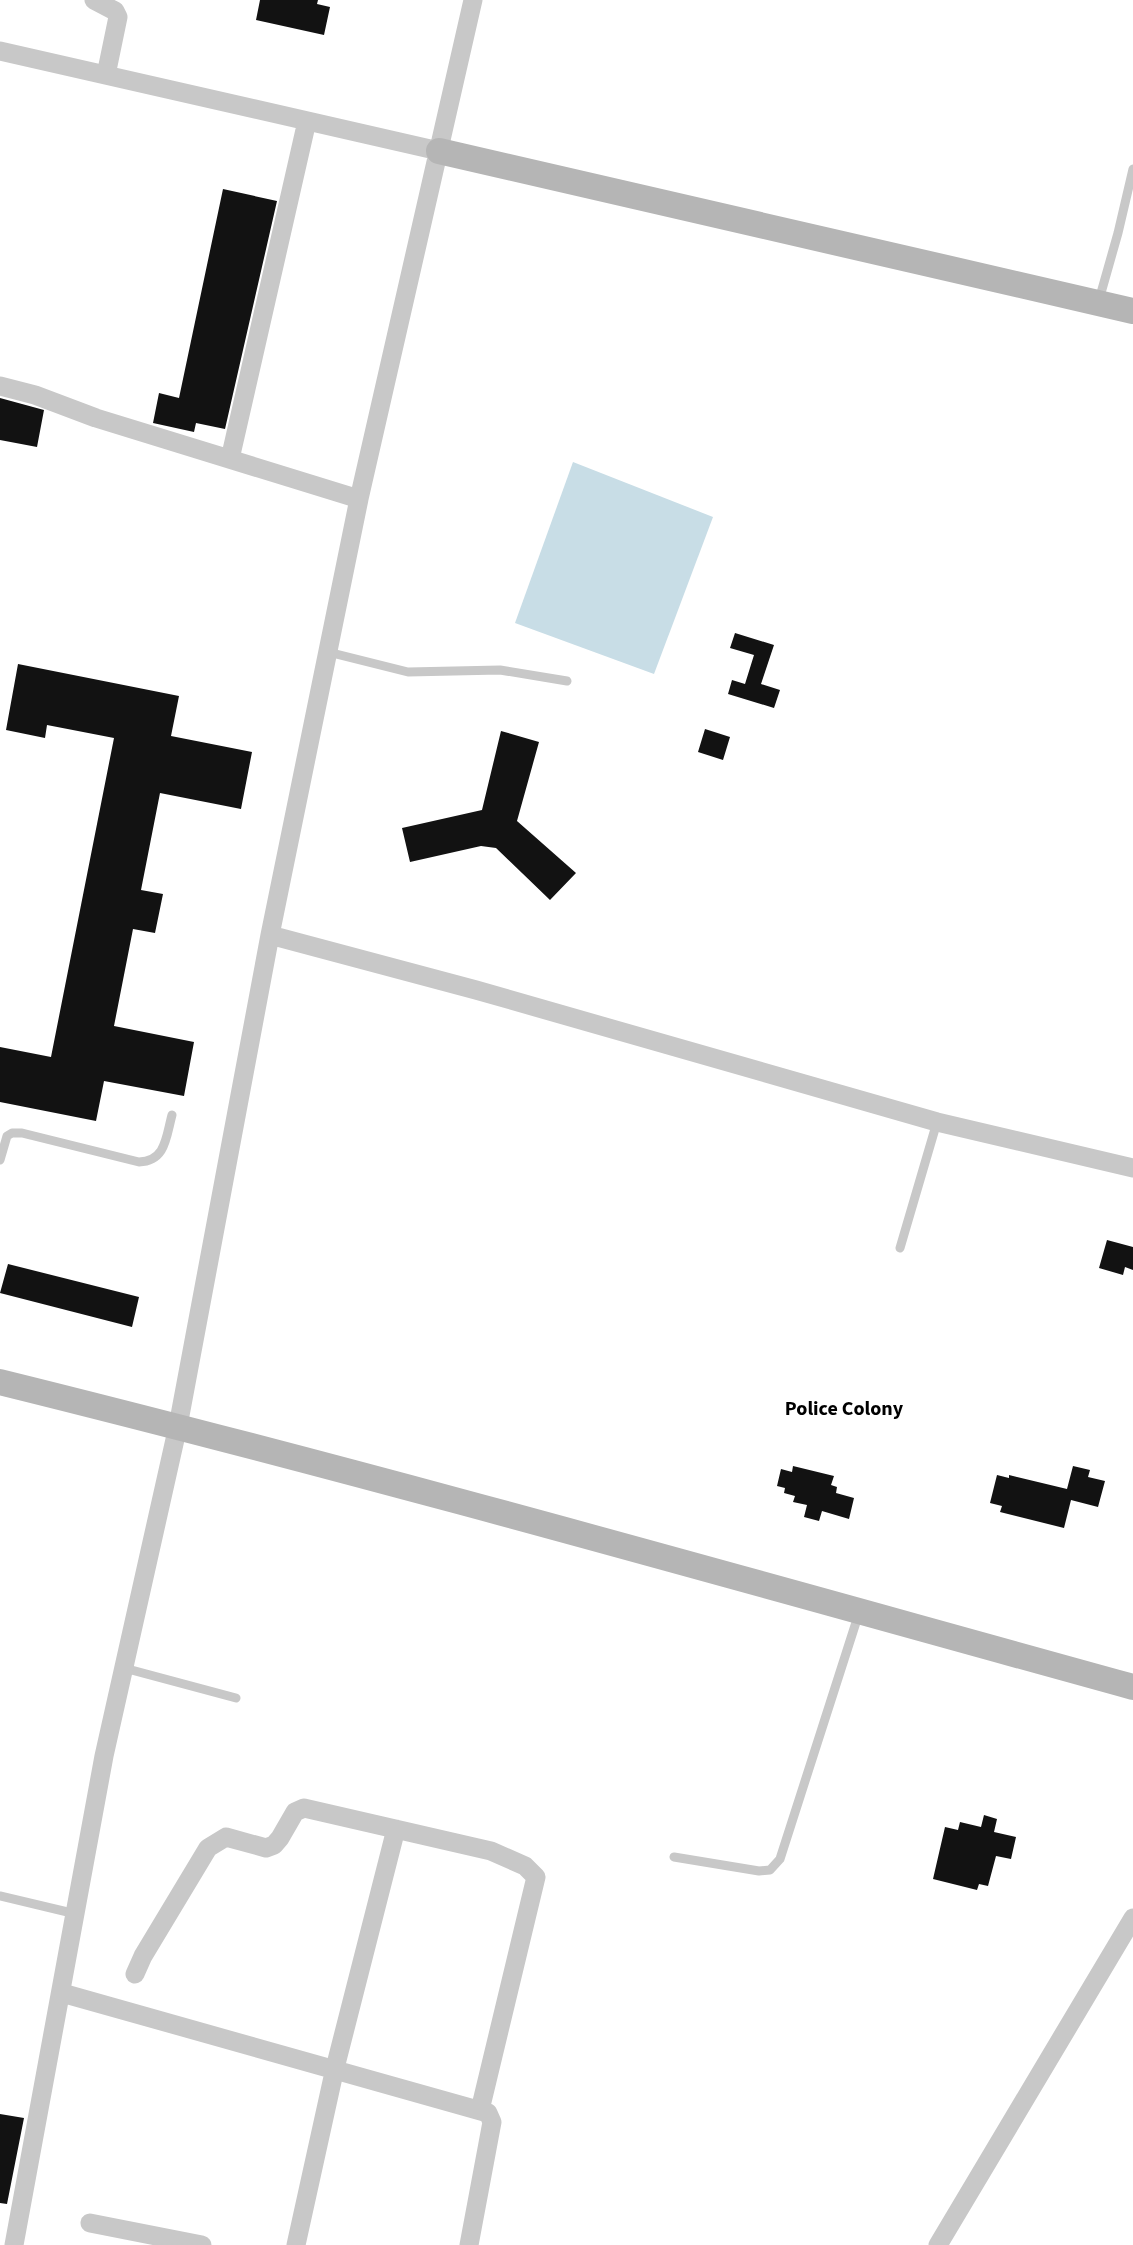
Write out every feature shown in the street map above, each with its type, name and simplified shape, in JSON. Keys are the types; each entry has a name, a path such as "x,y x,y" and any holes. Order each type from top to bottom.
{"street":[{"path":"94,0 115,10 118,17 106,75"},
{"path":"14,2245 62,1993 104,1756 178,1426 270,935 359,499 473,0"},
{"path":"0,51 1133,311"},
{"path":"230,459 307,121"},
{"path":"0,386 36,395 96,418 359,499"},
{"path":"270,935 476,990 937,1122 1133,1168"},
{"path":"0,1382 178,1426 1133,1687"},
{"path":"135,1974 162,1922 208,1848 218,1840 226,1837 237,1838 266,1848 274,1845 295,1812 304,1808 492,1851 525,1866 536,1877 480,2110"},
{"path":"296,2245 334,2068 396,1829"},
{"path":"938,2245 1133,1918"},
{"path":"62,1993 334,2068 488,2113 492,2122 469,2245"},
{"path":"90,2223 202,2245"}],"lane":[{"path":"1098,303 1118,233 1133,169"},
{"path":"328,652 408,672 500,670 567,681"},
{"path":"0,1160 3,1136 12,1133 22,1133 139,1162 150,1162 158,1156 163,1147 172,1115"},
{"path":"900,1248 937,1122"},
{"path":"674,1857 759,1871 770,1870 780,1859 859,1612"},
{"path":"124,1668 236,1698"},
{"path":"0,1896 76,1914"}],"water":[{"path":"573,462 713,517 654,674 515,623"}],"building":[{"path":"260,0 318,0 317,4 330,7 324,35 256,20"},
{"path":"223,189 277,201 225,429 196,423 194,432 153,423 159,393 179,398"},
{"path":"0,398 44,410 37,447 0,440"},
{"path":"735,633 774,645 761,684 780,690 774,708 728,694 732,680 745,684 754,655 730,648"},
{"path":"18,664 179,696 171,736 252,752 241,809 160,793 141,890 163,894 155,933 133,929 114,1026 194,1042 184,1096 104,1081 96,1121 0,1102 0,1047 51,1057 114,738 47,725 45,738 6,730"},
{"path":"705,729 730,737 723,760 698,752"},
{"path":"501,731 539,742 517,821 576,873 550,900 496,848 481,846 410,862 402,828 482,810"},
{"path":"1107,1240 1133,1247 1133,1270 1125,1267 1123,1275 1099,1268"},
{"path":"8,1264 139,1297 132,1327 0,1293"},
{"path":"793,1466 834,1476 831,1485 837,1487 836,1493 854,1498 849,1519 822,1511 819,1521 804,1517 807,1505 793,1502 795,1496 784,1493 785,1488 777,1486 781,1469 792,1472"},
{"path":"1073,1466 1090,1470 1088,1477 1105,1481 1098,1507 1071,1500 1064,1528 1000,1512 1002,1506 990,1503 997,1475 1009,1478 1009,1475 1067,1489"},
{"path":"984,1815 997,1819 994,1832 1016,1837 1011,1859 996,1856 988,1886 979,1884 977,1890 933,1879 945,1827 958,1830 960,1822 981,1827"},
{"path":"0,2114 24,2118 7,2204 0,2203"}],"district":[{"name":"Police Colony","path":"844,1408"}]}
